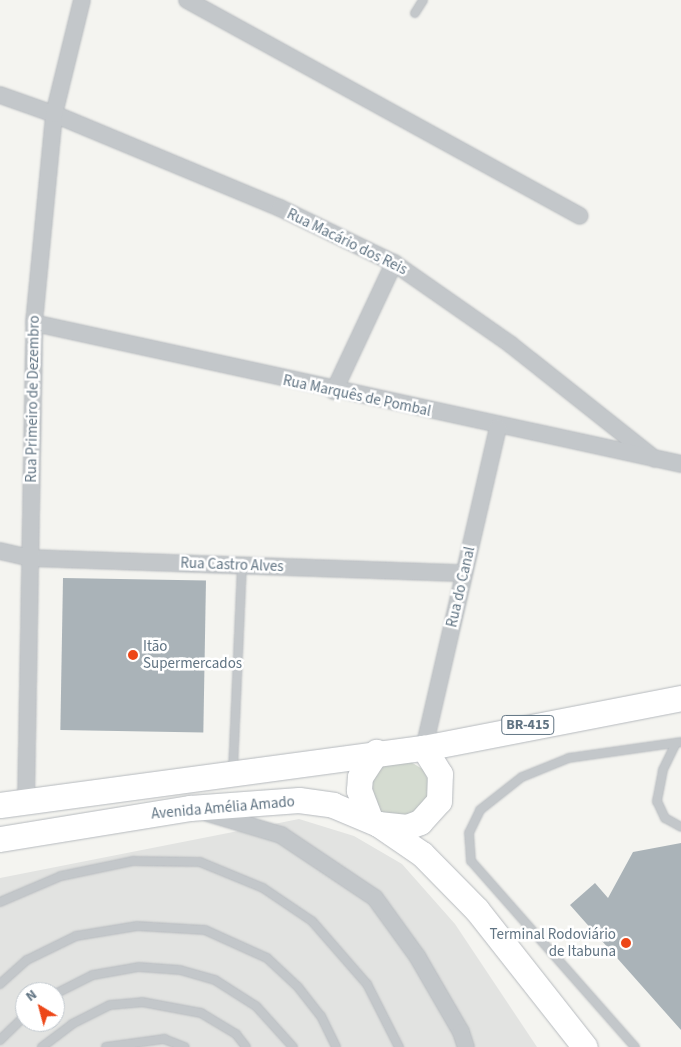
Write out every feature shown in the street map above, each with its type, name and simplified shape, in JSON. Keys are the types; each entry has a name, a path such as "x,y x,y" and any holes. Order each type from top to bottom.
{"main road":[{"name":"Avenida Amélia Amado","path":"0,806 376,752 424,748 681,698"},
{"path":"376,752 360,777 359,790 374,822 407,826 420,822 439,801 440,774 424,748"},
{"name":"Avenida Amélia Amado","path":"4,841 190,808 298,800 333,805 374,822 422,854 477,910 584,1047"}],"street":[{"name":"Rua Primeiro de Dezembro","path":"26,801 34,323 54,114 82,0"},
{"path":"187,0 580,216"},
{"name":"Rua Macário dos Reis","path":"0,95 54,114 280,208 394,262 510,344 655,458"},
{"path":"334,392 394,262"},
{"name":"Rua Marquês de Pombal","path":"34,323 334,392 681,464"},
{"name":"Rua do Canal","path":"424,748 498,427"},
{"name":"Rua Castro Alves","path":"0,551 30,558 464,573"},
{"path":"190,808 280,835 375,898 417,956 461,1032 466,1047"}],"lane":[{"path":"415,13 423,0"},
{"path":"233,772 242,565"},
{"path":"678,742 663,770 657,802 665,818 681,827"},
{"path":"635,1047 471,861 469,833 480,810 522,777 569,758 678,742"},
{"path":"0,902 61,876 133,861 200,862 264,888 312,921 367,984 399,1047"},
{"path":"0,984 27,960 76,936 137,926 206,930 267,958 298,987 321,1016 336,1047"},
{"path":"65,989 93,975 139,966 180,970 215,980 256,1006 293,1047"},
{"path":"42,1047 72,1024 110,1006 142,1002 201,1012 236,1034 246,1047"},
{"path":"0,1040 15,1026"},
{"path":"106,1047 164,1039 186,1047"}],"shaded area":[{"path":"406,759 424,770 431,789 418,815 381,813 370,787 373,777 386,763"},
{"path":"299,819 354,836 402,864 455,924 537,1047 0,1047 0,878"}],"building":[{"name":"Itão Supermercados","path":"63,578 206,580 203,732 60,730"},
{"path":"681,843 681,1030 570,905 595,883 608,898 633,852"}],"place":[{"name":"Itão Supermercados","path":"133,655"},
{"name":"Terminal Rodoviário de Itabuna","path":"626,943"}]}
